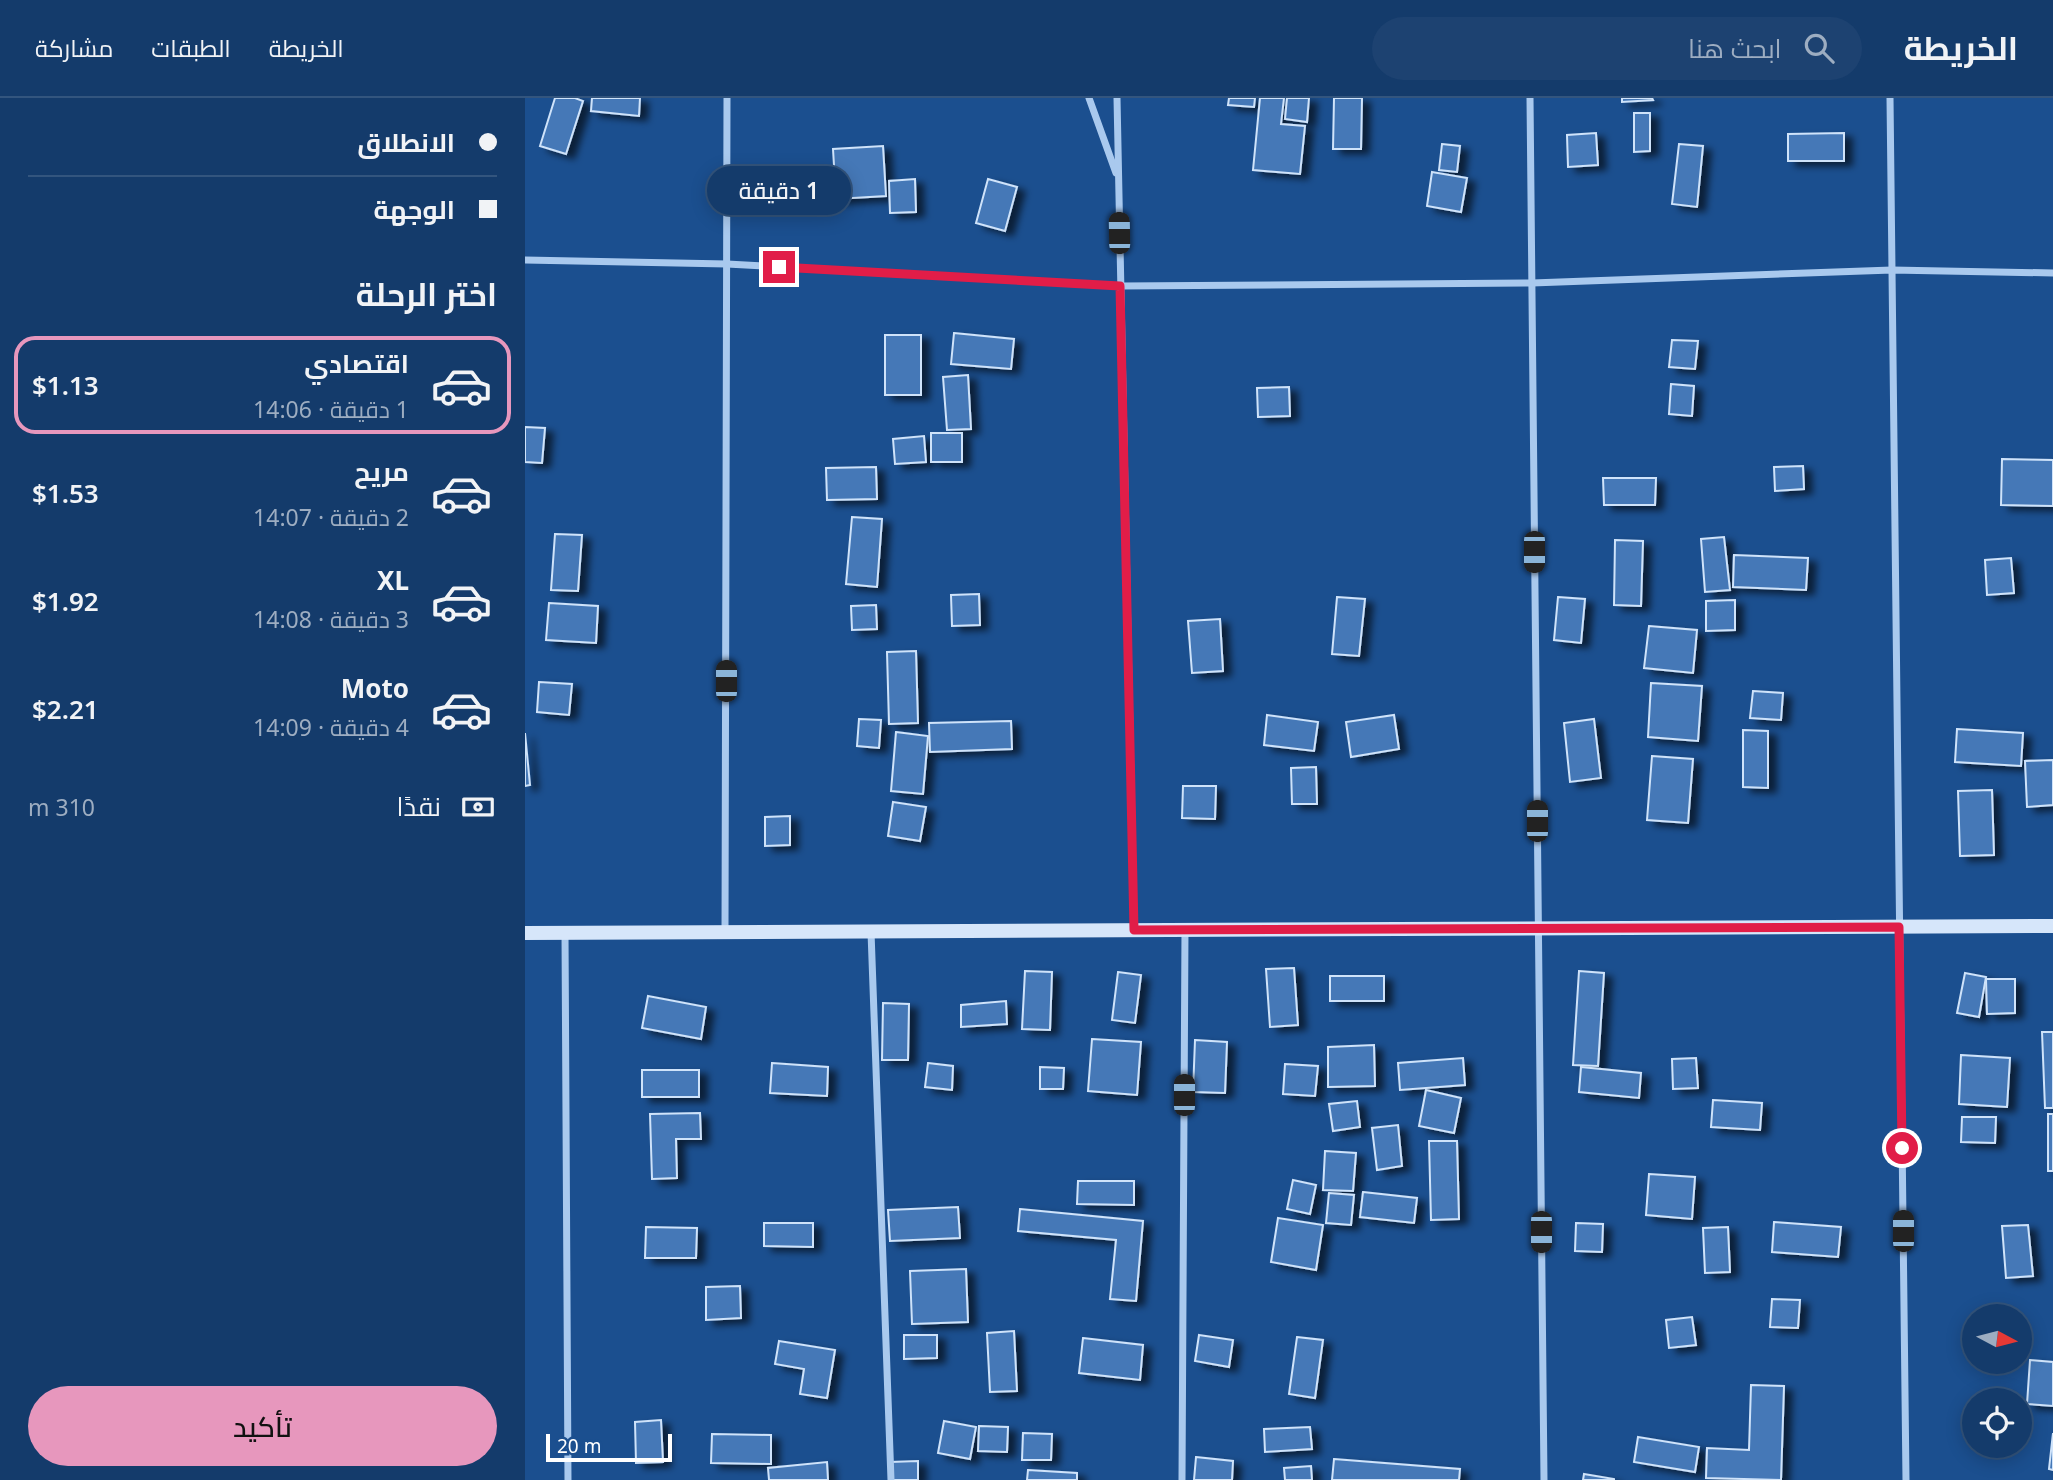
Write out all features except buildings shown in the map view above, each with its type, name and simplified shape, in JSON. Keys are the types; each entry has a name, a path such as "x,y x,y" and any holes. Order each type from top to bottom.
{"street":[{"path":"725,932 727,98"},
{"path":"1089,98 1118,180"},
{"path":"1117,98 1134,930"},
{"path":"1530,98 1544,1480"},
{"path":"1890,98 1906,1480"},
{"path":"525,260 727,264 1120,286 1532,283 1892,270 2053,273"},
{"path":"525,933 2053,926"},
{"path":"1182,1480 1185,930"},
{"path":"871,931 891,1480"},
{"path":"565,933 568,1480"}],"route":[{"path":"779,267 1120,286 1134,930 1899,927 1902,1148"}]}
